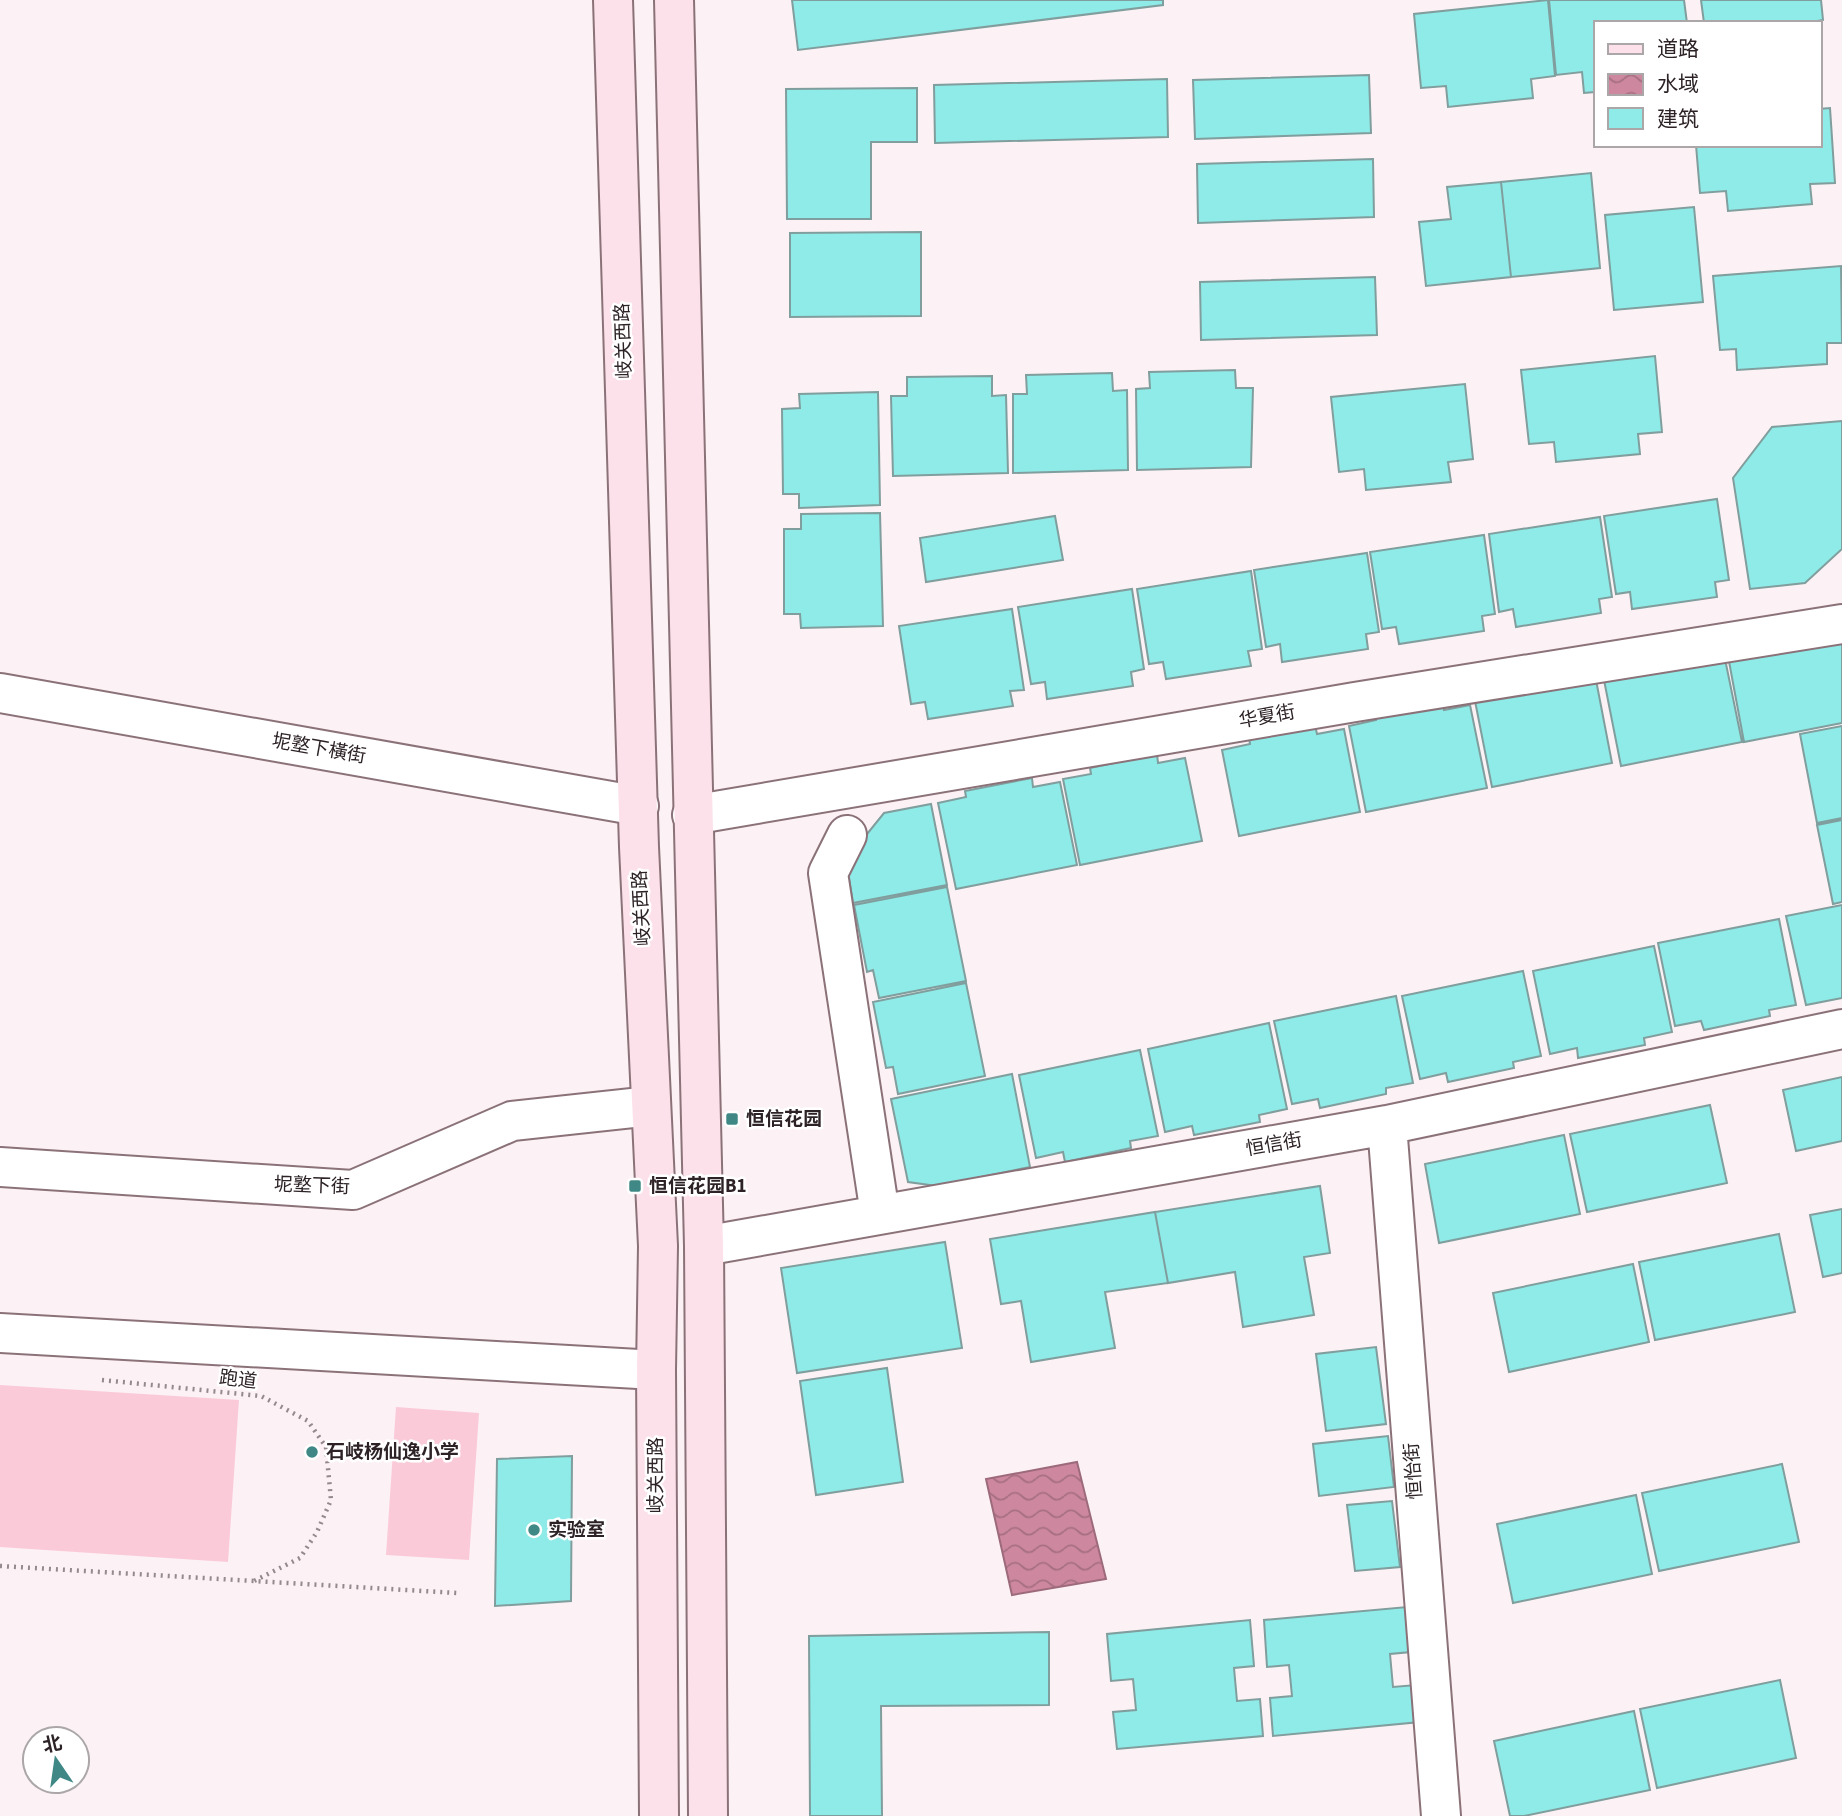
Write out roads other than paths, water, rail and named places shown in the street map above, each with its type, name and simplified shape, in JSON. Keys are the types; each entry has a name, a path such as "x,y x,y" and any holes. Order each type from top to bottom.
{"main road":[{"name":"岐关西路","path":"613,0 639,806 658,1246 656,1370 659,1816"},
{"path":"674,0 704,1246 708,1816"}],"street":[{"name":"华夏街","path":"692,815 1355,702 1842,624"},
{"name":"坭墪下橫街","path":"0,693 639,806"},
{"path":"847,835 828,873 880,1214"},
{"name":"恒信街","path":"704,1246 1387,1125 1842,1029"},
{"name":"坭墪下街","path":"0,1167 353,1190 512,1121 651,1106"},
{"name":"恒怡街","path":"1387,1125 1441,1816"},
{"path":"0,1333 656,1370"}],"water":[{"path":"1077,1462 1106,1579 1012,1595 986,1479"}],"place":[{"name":"恒信花园","path":"732,1119"},
{"name":"恒信花园B1","path":"635,1186"},
{"name":"石岐杨仙逸小学","path":"312,1452"},
{"name":"实验室","path":"534,1530"}]}
